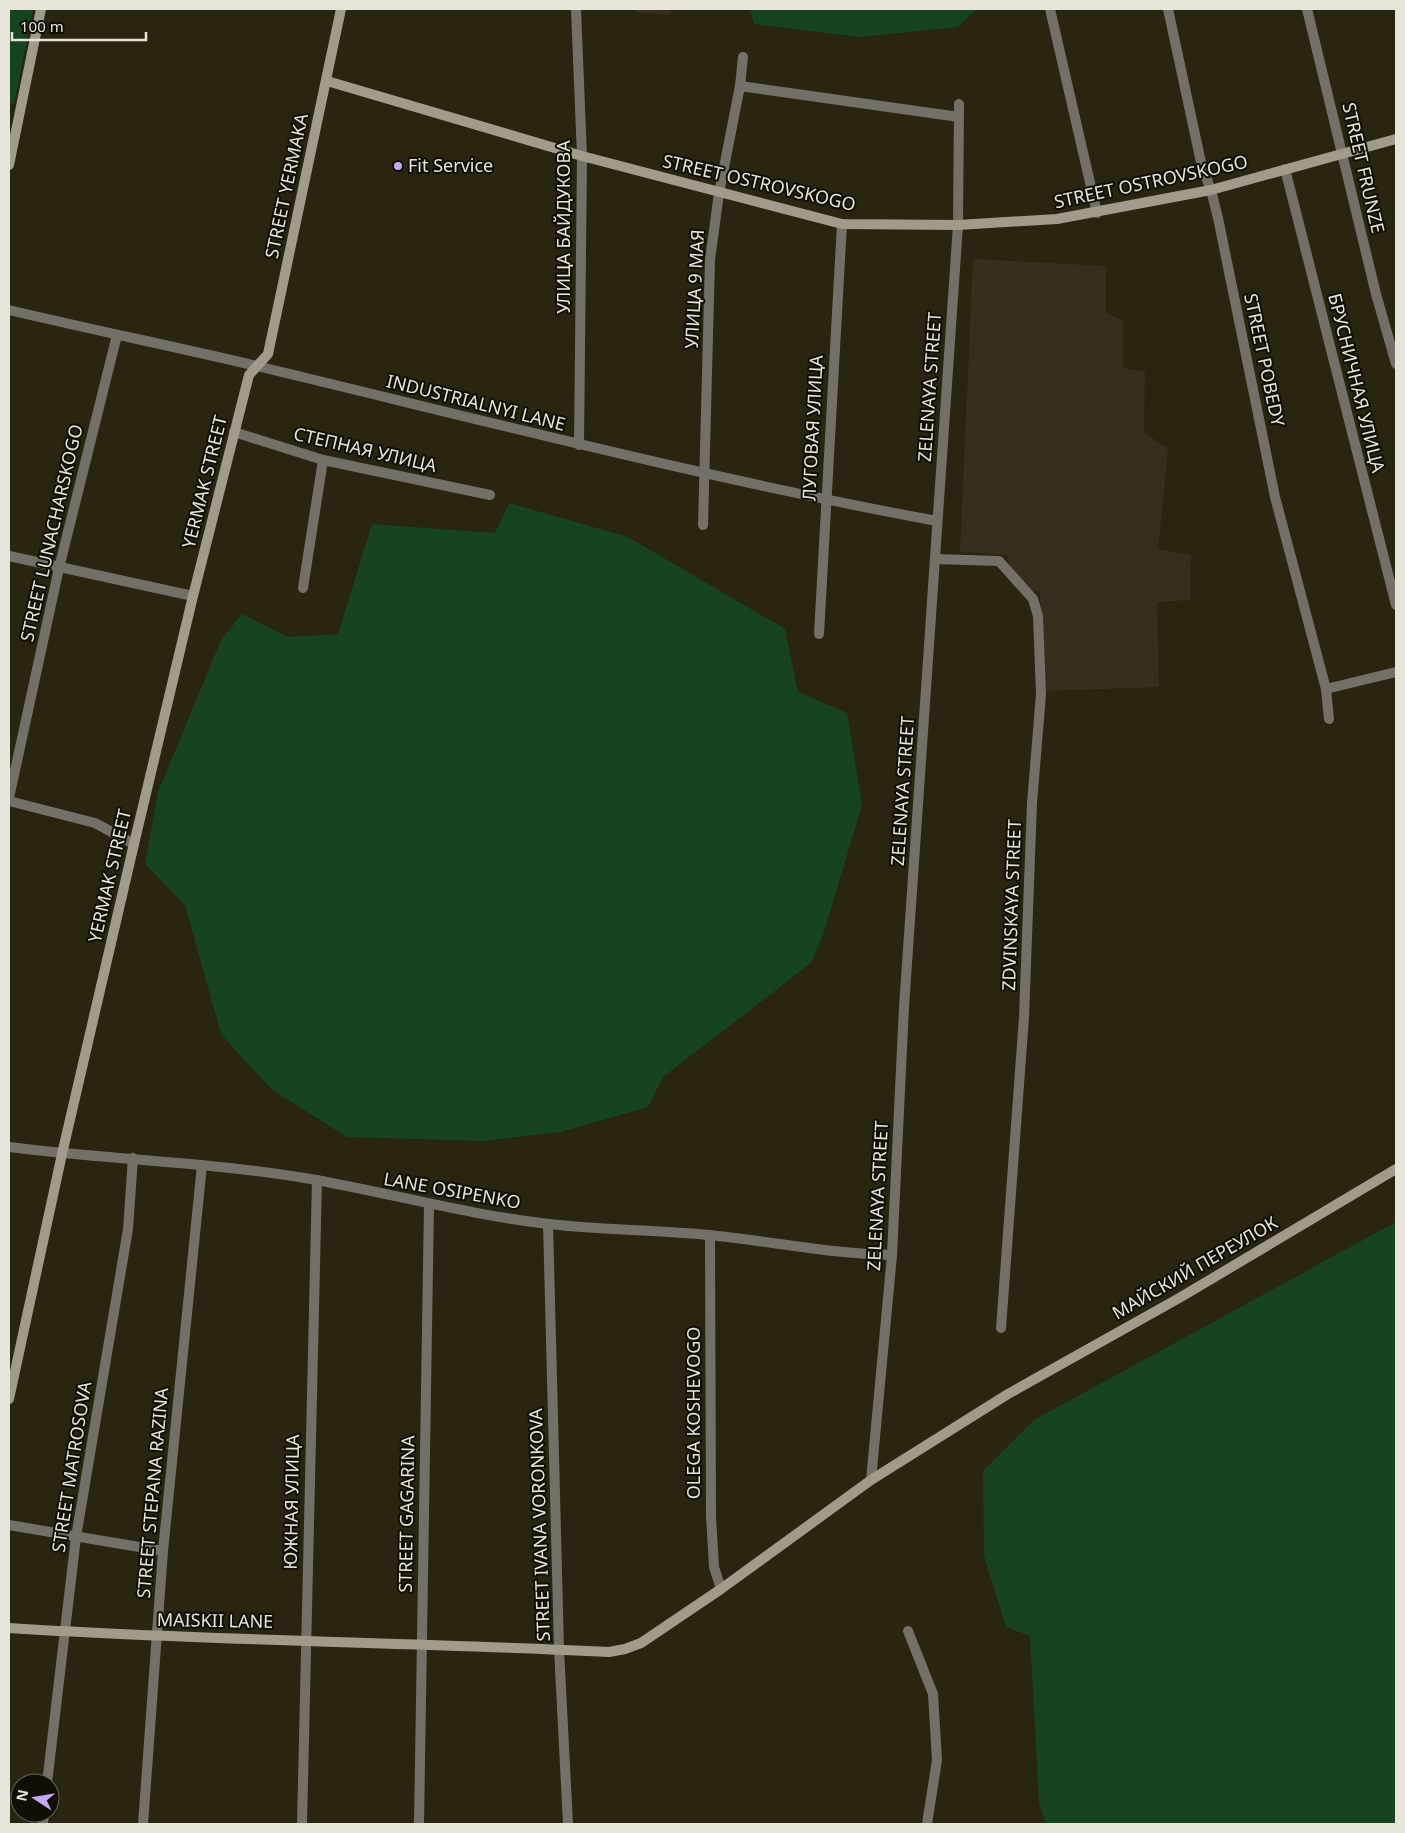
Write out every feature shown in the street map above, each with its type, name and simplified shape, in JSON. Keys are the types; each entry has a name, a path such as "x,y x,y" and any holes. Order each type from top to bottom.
{"street":[{"path":"9,165 41,9"},
{"name":"STREET YERMAKA","path":"258,367 268,354 341,9"},
{"name":"УЛИЦА БАЙДУКОВА","path":"576,9 582,156 578,445"},
{"path":"1050,9 1097,213"},
{"name":"STREET POBEDY","path":"1168,9 1200,158 1212,190 1275,497 1326,689 1329,719"},
{"name":"STREET FRUNZE","path":"1307,9 1376,294 1396,364"},
{"name":"УЛИЦА 9 МАЯ","path":"703,525 710,260 719,193 740,86 743,57"},
{"name":"STREET OSTROVSKOGO","path":"327,81 582,156 842,224 958,225 1057,219 1097,213 1212,190 1342,152 1396,139"},
{"path":"740,86 959,117"},
{"name":"ZELENAYA STREET","path":"870,1480 892,1255 904,1006 958,225 959,104"},
{"name":"БРУСНИЧНАЯ УЛИЦА","path":"1285,169 1396,605"},
{"name":"ЛУГОВАЯ УЛИЦА","path":"819,634 842,224"},
{"name":"INDUSTRIALNYI LANE","path":"9,310 258,367 704,474 825,501 937,521"},
{"name":"STREET LUNACHARSKOGO","path":"9,799 59,568 117,336"},
{"name":"YERMAK STREET","path":"9,1399 62,1154 193,596 249,375 258,367"},
{"name":"СТЕПНАЯ УЛИЦА","path":"234,432 323,460 490,495"},
{"path":"303,588 323,460"},
{"path":"9,556 193,596"},
{"name":"ZDVINSKAYA STREET","path":"935,559 999,561 1033,599 1038,616 1041,694 1033,794 1024,1017 1001,1328"},
{"path":"1326,689 1396,672"},
{"path":"9,799 95,823 134,844"},
{"name":"LANE OSIPENKO","path":"9,1147 62,1154 133,1158 202,1165 316,1180 429,1205 548,1224 710,1235 839,1252 892,1255"},
{"name":"STREET MATROSOVA","path":"48,1773 76,1537 128,1229 133,1158"},
{"name":"STREET STEPANA RAZINA","path":"143,1824 163,1551 202,1165"},
{"name":"МАЙСКИЙ ПЕРЕУЛОК","path":"721,1589 870,1480 1008,1394 1181,1297 1396,1169"},
{"name":"ЮЖНАЯ УЛИЦА","path":"302,1824 316,1180"},
{"name":"STREET GAGARINA","path":"419,1824 429,1205"},
{"name":"STREET IVANA VORONKOVA","path":"548,1224 559,1650 568,1824"},
{"name":"OLEGA KOSHEVOGO","path":"710,1235 712,1516 714,1567 721,1589"},
{"path":"9,1525 163,1551"},
{"name":"MAISKII LANE","path":"9,1628 156,1637 305,1640 609,1652 625,1649 640,1643 721,1589"},
{"path":"908,1631 933,1694 937,1760 927,1824"}],"shaded area":[{"path":"637,9 672,9 670,15 637,12"},
{"path":"973,259 1106,266 1106,312 1123,321 1123,368 1145,372 1144,432 1168,449 1158,549 1191,555 1190,600 1157,602 1159,687 1045,691 1040,592 1013,587 1007,555 960,552"}],"green space":[{"path":"9,9 33,9 14,104 9,102"},
{"path":"750,9 977,9 958,27 859,37 754,24"},
{"path":"509,503 628,537 785,629 798,692 847,713 862,805 823,935 811,963 663,1077 648,1107 561,1132 483,1141 347,1137 271,1089 221,1034 185,905 145,864 158,792 221,640 242,614 288,637 338,634 372,524 495,533"},
{"path":"1396,1222 1396,1824 1046,1824 1039,1803 1030,1636 1006,1627 984,1556 983,1471 1034,1420"}],"place":[{"name":"Fit Service","path":"398,166"}]}
